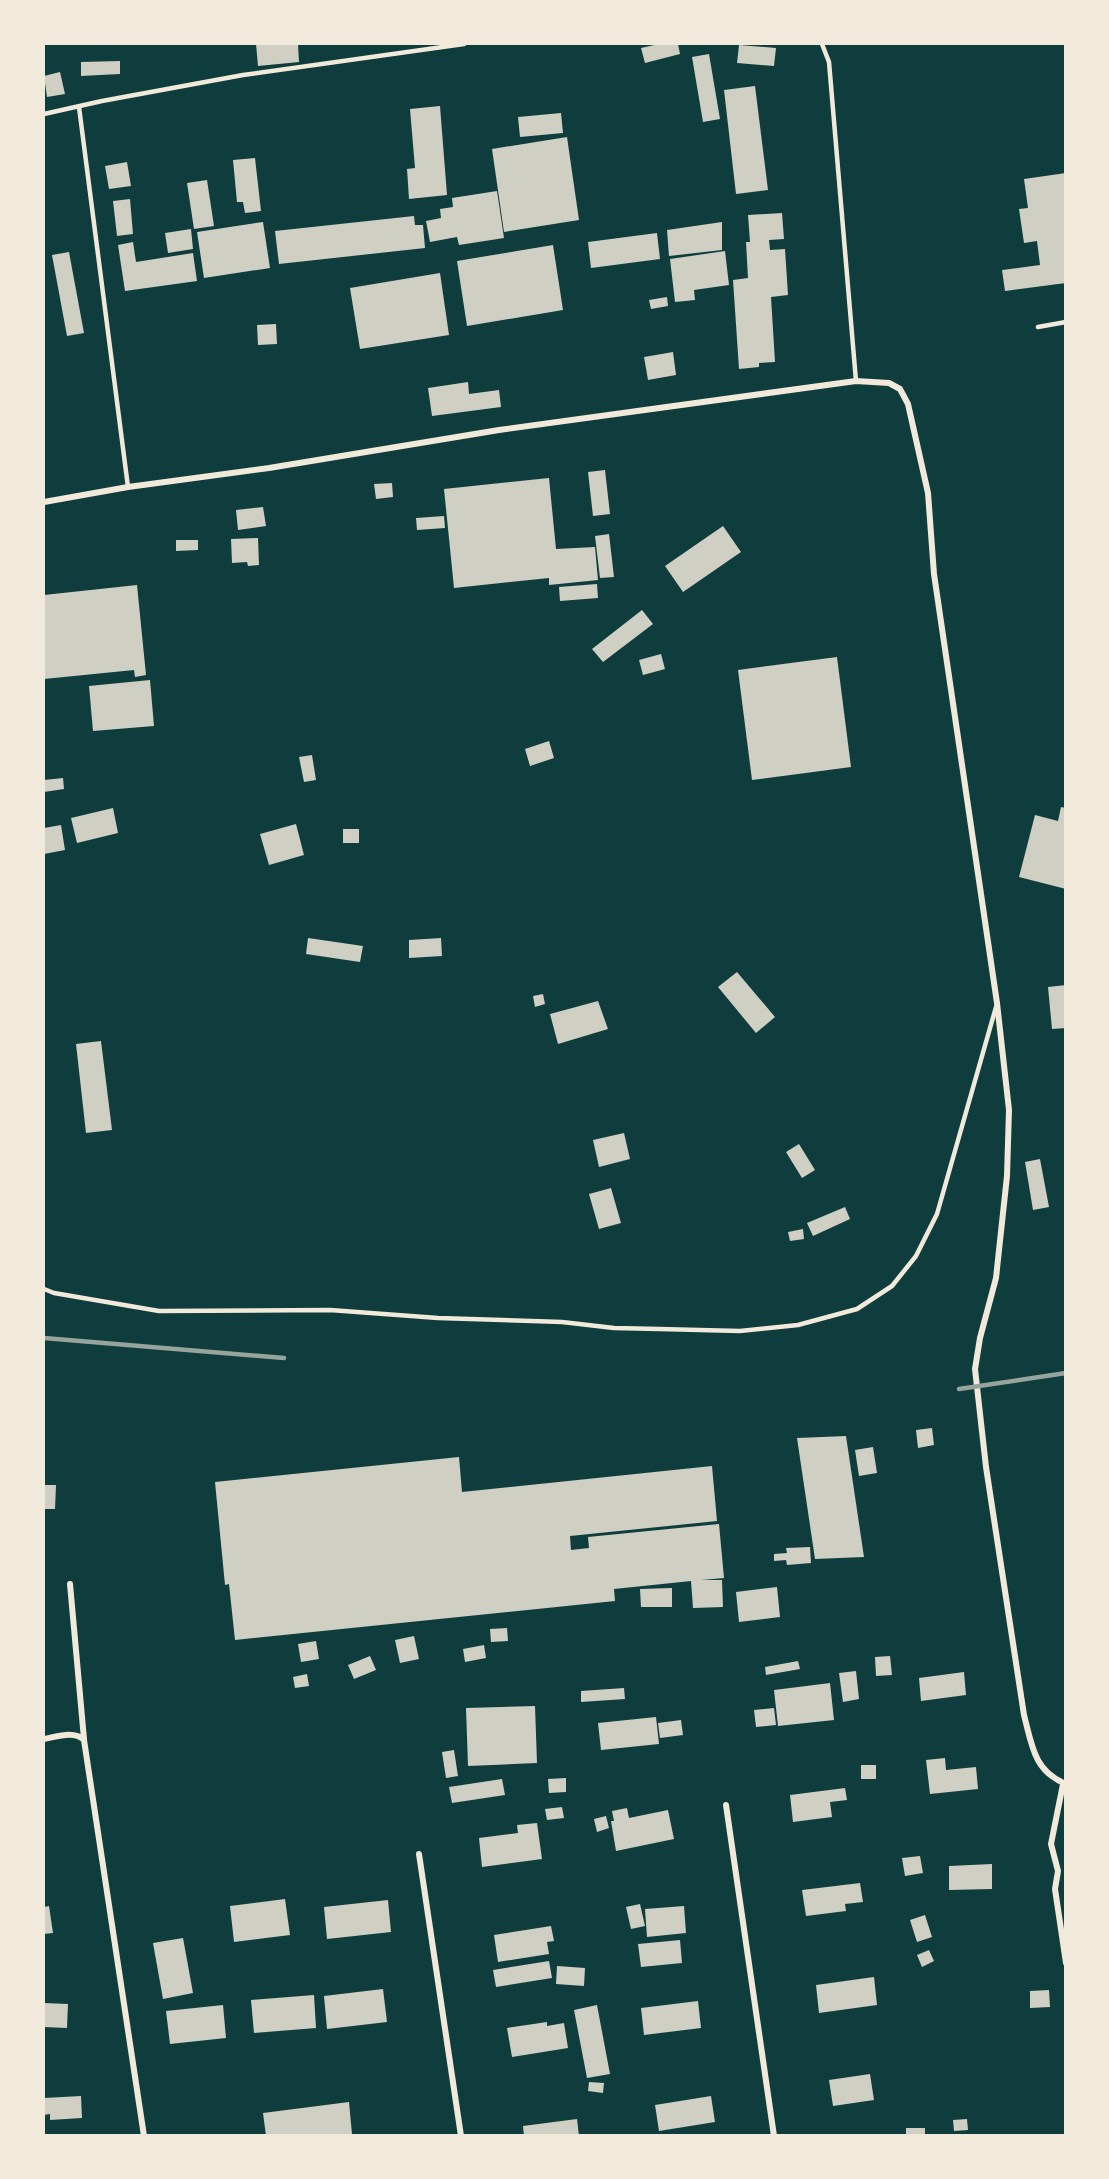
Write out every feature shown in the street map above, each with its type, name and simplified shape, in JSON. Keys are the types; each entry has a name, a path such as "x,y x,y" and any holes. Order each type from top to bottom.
{"street":[{"path":"44,502 128,487 269,468 588,417 856,381 889,382 900,389 908,404 928,493 934,574 997,1003 1009,1110 1007,1176 996,1278 980,1338 975,1369 986,1467 1024,1716 1033,1750 1044,1772 1064,1784 1051,1844 1058,1871 1055,1889 1065,1963"},
{"path":"70,1584 84,1740 144,2136"},
{"path":"44,1739 73,1734 84,1740"},
{"path":"726,1805 774,2136"},
{"path":"419,1854 461,2136"}],"lane":[{"path":"44,114 243,75 464,44"},
{"path":"822,44 829,62 856,381"},
{"path":"79,107 128,487"},
{"path":"1038,327 1065,322"},
{"path":"44,1289 54,1293 159,1311 330,1310 670,1330 740,1331 798,1325 857,1309 892,1286 916,1257 937,1214 997,1003"}],"building":[{"path":"256,44 298,44 299,62 258,66"},
{"path":"659,44 678,44 680,54 645,63 641,48"},
{"path":"739,45 776,48 774,66 737,63"},
{"path":"709,54 720,119 703,122 692,57"},
{"path":"120,61 120,74 81,76 81,62"},
{"path":"60,72 65,94 47,97 44,76"},
{"path":"755,86 768,190 736,194 724,90"},
{"path":"440,106 447,195 409,199 407,169 415,168 410,109"},
{"path":"561,113 563,133 520,137 518,117"},
{"path":"567,137 579,220 504,232 492,149"},
{"path":"255,158 261,211 245,213 243,202 237,202 233,160"},
{"path":"127,162 131,186 109,189 105,166"},
{"path":"1066,173 1066,283 1005,291 1002,270 1040,265 1037,241 1024,243 1019,209 1028,208 1024,179"},
{"path":"207,180 214,226 194,229 187,183"},
{"path":"497,191 504,238 459,245 457,237 430,242 426,221 441,218 440,209 453,207 452,198"},
{"path":"130,199 133,234 117,236 113,201"},
{"path":"782,213 784,239 769,240 770,250 785,249 788,295 771,297 775,362 759,363 759,367 739,369 733,280 748,278 746,242 750,242 748,215"},
{"path":"414,216 415,225 423,225 425,248 279,264 275,231"},
{"path":"263,222 270,268 204,278 197,232"},
{"path":"722,222 722,250 669,256 667,230"},
{"path":"191,229 193,249 168,253 165,233"},
{"path":"657,233 660,259 591,268 588,242"},
{"path":"133,242 136,262 193,253 197,281 125,291 118,245"},
{"path":"553,245 563,310 467,326 457,261"},
{"path":"725,251 729,285 694,290 695,300 675,302 670,259"},
{"path":"69,252 84,333 67,336 52,255"},
{"path":"440,273 449,335 360,349 350,288"},
{"path":"667,297 668,306 651,309 649,300"},
{"path":"276,324 277,344 258,345 257,325"},
{"path":"673,352 676,375 648,380 644,357"},
{"path":"468,382 469,394 499,390 501,407 432,416 428,388"},
{"path":"605,470 610,514 593,516 588,472"},
{"path":"549,478 556,549 595,547 598,580 549,585 549,578 454,588 444,489"},
{"path":"392,483 393,497 376,499 374,484"},
{"path":"263,507 266,526 238,530 236,510"},
{"path":"444,516 445,528 417,530 416,518"},
{"path":"723,526 741,552 683,592 665,566"},
{"path":"609,534 614,577 600,578 595,536"},
{"path":"258,538 259,565 248,566 247,562 232,563 231,539"},
{"path":"176,540 198,540 198,550 176,551"},
{"path":"597,584 598,598 560,601 559,587"},
{"path":"137,585 146,675 135,677 134,670 44,679 44,595"},
{"path":"642,610 653,624 603,662 592,649"},
{"path":"661,654 665,669 643,675 639,660"},
{"path":"837,657 851,767 752,780 738,670"},
{"path":"150,680 154,726 93,731 89,686"},
{"path":"549,741 554,758 530,766 525,749"},
{"path":"312,755 316,780 304,782 299,757"},
{"path":"63,778 64,789 44,792 44,780"},
{"path":"1061,807 1066,808 1066,889 1019,877 1035,815 1058,821"},
{"path":"113,808 118,833 77,843 71,818"},
{"path":"296,824 304,855 269,865 260,834"},
{"path":"61,825 65,850 44,854 44,828"},
{"path":"343,829 359,829 359,843 343,843"},
{"path":"308,938 363,946 360,962 306,954"},
{"path":"441,938 442,956 409,958 409,940"},
{"path":"737,972 775,1017 756,1033 718,987"},
{"path":"1066,985 1066,1028 1052,1029 1048,987"},
{"path":"543,994 545,1004 535,1007 533,996"},
{"path":"598,1001 608,1029 558,1044 550,1014"},
{"path":"101,1041 112,1130 86,1133 76,1044"},
{"path":"624,1133 630,1159 599,1167 593,1140"},
{"path":"799,1144 815,1170 802,1178 786,1152"},
{"path":"1040,1159 1049,1207 1033,1210 1025,1162"},
{"path":"611,1188 621,1223 599,1229 589,1194"},
{"path":"845,1207 850,1219 813,1236 807,1223"},
{"path":"803,1229 804,1239 790,1241 788,1232"},
{"path":"932,1428 934,1445 918,1448 916,1430"},
{"path":"846,1436 864,1557 815,1559 797,1438"},
{"path":"873,1447 877,1473 859,1476 855,1450"},
{"path":"459,1457 462,1492 712,1466 717,1521 570,1536 571,1550 589,1548 588,1537 719,1524 724,1578 701,1580 722,1580 723,1607 693,1608 691,1581 614,1589 615,1601 235,1640 229,1584 225,1585 215,1482"},
{"path":"44,1485 56,1485 55,1509 44,1509"},
{"path":"810,1547 811,1563 787,1565 786,1560 774,1561 774,1554 787,1553 786,1548"},
{"path":"777,1587 780,1617 739,1622 736,1592"},
{"path":"672,1588 672,1607 641,1607 640,1589"},
{"path":"507,1628 508,1641 491,1642 490,1629"},
{"path":"414,1636 419,1659 400,1663 395,1640"},
{"path":"316,1641 319,1659 301,1662 298,1644"},
{"path":"484,1645 486,1658 465,1662 463,1649"},
{"path":"370,1656 376,1670 354,1679 348,1665"},
{"path":"890,1656 892,1675 876,1676 875,1657"},
{"path":"798,1661 800,1669 766,1675 765,1667"},
{"path":"856,1671 859,1699 843,1702 839,1673"},
{"path":"964,1672 966,1695 921,1701 919,1678"},
{"path":"307,1674 309,1686 295,1688 293,1677"},
{"path":"830,1683 834,1720 778,1726 774,1690"},
{"path":"624,1688 625,1699 581,1702 581,1691"},
{"path":"535,1706 537,1763 468,1766 466,1708"},
{"path":"774,1708 776,1725 756,1727 754,1710"},
{"path":"656,1717 659,1744 601,1750 598,1723"},
{"path":"681,1720 683,1735 660,1738 658,1723"},
{"path":"454,1750 458,1776 446,1778 442,1752"},
{"path":"945,1758 946,1770 976,1767 978,1789 930,1794 926,1760"},
{"path":"861,1765 876,1765 876,1779 861,1779"},
{"path":"566,1778 566,1792 549,1793 548,1779"},
{"path":"502,1779 505,1795 452,1803 449,1787"},
{"path":"845,1788 847,1800 830,1802 832,1817 793,1822 790,1795"},
{"path":"562,1807 564,1818 547,1820 545,1809"},
{"path":"627,1808 629,1818 668,1810 674,1839 616,1851 611,1821 614,1821 612,1811"},
{"path":"606,1816 609,1828 597,1832 594,1819"},
{"path":"537,1823 542,1859 482,1867 479,1838 518,1833 517,1825"},
{"path":"920,1856 923,1873 905,1876 902,1858"},
{"path":"992,1864 992,1889 949,1890 949,1866"},
{"path":"860,1883 863,1902 845,1904 846,1911 806,1916 802,1890"},
{"path":"285,1899 290,1935 234,1942 230,1906"},
{"path":"388,1900 391,1932 327,1939 324,1907"},
{"path":"640,1904 645,1926 631,1929 626,1907"},
{"path":"49,1906 53,1933 44,1934 44,1907"},
{"path":"684,1906 686,1933 647,1937 645,1909"},
{"path":"925,1915 932,1937 917,1942 910,1920"},
{"path":"551,1926 554,1941 547,1942 549,1954 498,1962 494,1935"},
{"path":"183,1938 193,1993 163,1999 153,1943"},
{"path":"680,1940 682,1963 641,1967 638,1944"},
{"path":"929,1950 934,1961 922,1967 917,1955"},
{"path":"549,1961 552,1978 496,1987 493,1970"},
{"path":"557,1966 585,1968 584,1986 556,1984"},
{"path":"874,1977 877,2005 819,2013 816,1985"},
{"path":"383,1989 387,2022 327,2029 324,1996"},
{"path":"1049,1990 1050,2007 1030,2008 1030,1991"},
{"path":"314,1995 316,2028 254,2033 251,2000"},
{"path":"698,2001 701,2028 644,2035 641,2008"},
{"path":"44,2003 68,2004 67,2028 44,2027"},
{"path":"223,2005 226,2038 170,2044 166,2011"},
{"path":"597,2005 610,2074 587,2078 574,2010"},
{"path":"547,2022 547,2026 564,2023 568,2048 512,2057 507,2028"},
{"path":"870,2074 874,2100 833,2106 829,2080"},
{"path":"589,2082 604,2083 603,2093 588,2091"},
{"path":"81,2096 82,2118 50,2120 50,2114 44,2115 44,2098"},
{"path":"711,2096 715,2122 659,2131 655,2105"},
{"path":"349,2102 352,2134 266,2136 263,2113"},
{"path":"577,2119 579,2136 524,2136 523,2126"},
{"path":"967,2119 968,2130 954,2131 953,2120"},
{"path":"906,2128 925,2128 925,2136 906,2136"}],"railway":[{"path":"44,1338 284,1358"},
{"path":"959,1389 1066,1373"}]}
